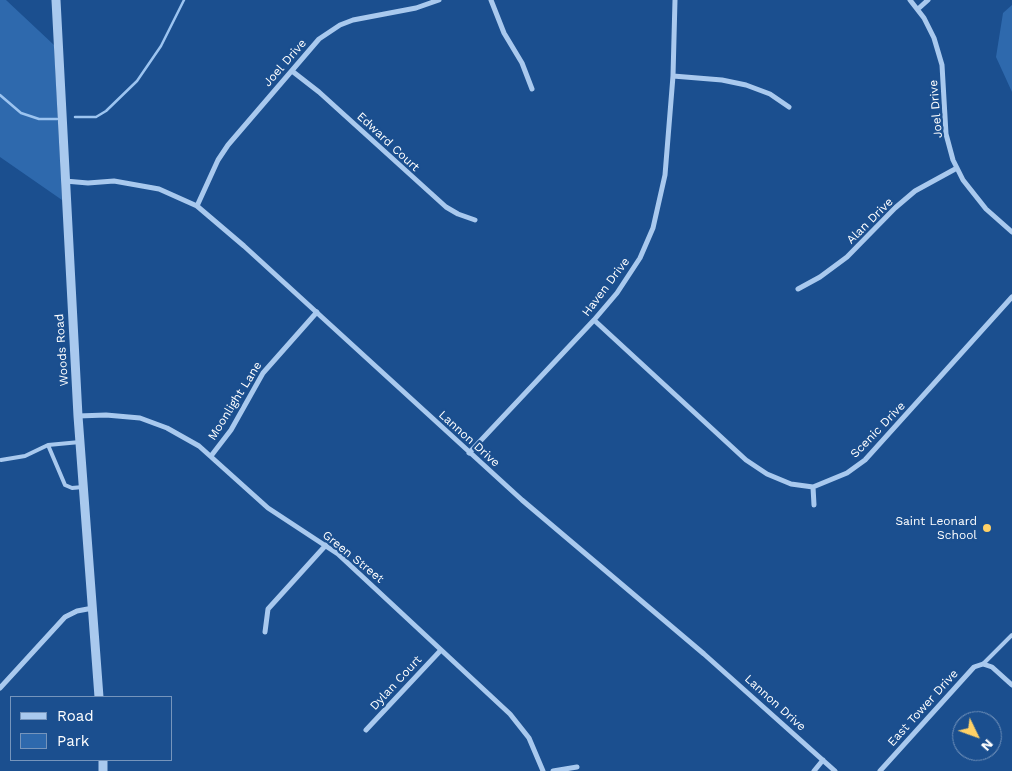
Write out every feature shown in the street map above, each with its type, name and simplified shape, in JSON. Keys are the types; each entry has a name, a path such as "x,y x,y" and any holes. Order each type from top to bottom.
{"street":[{"name":"Woods Road","path":"56,0 78,416 99,696"},
{"name":"Joel Drive","path":"197,206 218,160 228,145 319,39 340,25 365,16 416,8 439,0"},
{"path":"490,0 504,33 522,63 532,89"},
{"name":"Haven Drive","path":"469,453 594,320 633,270 653,228 665,175 673,76 675,0"},
{"name":"Joel Drive","path":"910,0 918,9 934,38 942,65 946,134 957,168 963,180 986,209 1012,232"},
{"path":"918,9 928,0"},
{"name":"Edward Court","path":"292,71 319,92 446,207 475,220"},
{"path":"673,76 722,80 746,85 770,94 789,107"},
{"name":"Alan Drive","path":"798,289 820,277 848,257 895,208 916,191 957,168"},
{"name":"Lannon Drive","path":"65,181 88,183 114,181 159,189 197,206 317,312 469,453 605,572 704,654 823,760 830,770"},
{"name":"Scenic Drive","path":"813,487 847,473 866,460 1012,297"},
{"name":"Moonlight Lane","path":"211,456 231,430 263,373 317,312"},
{"path":"594,320 746,460 767,474 791,484 813,487 814,506"},
{"name":"Green Street","path":"78,416 124,416 154,422 184,436 211,456 268,508 326,545 372,584 520,726 536,750 543,771"},
{"path":"264,632 268,609 326,545"},
{"path":"0,688 65,617 77,611 93,608"},
{"name":"Dylan Court","path":"366,730 441,650"},
{"path":"983,664 992,667 1012,686"},
{"name":"East Tower Drive","path":"880,771 968,672 983,664"},
{"path":"814,771 823,760"},
{"path":"553,771 577,767"}],"lane":[{"path":"1,460 25,456 48,445 80,442"},
{"path":"48,445 65,485 72,488 84,487"},
{"path":"983,664 1012,635"}],"green space":[{"path":"0,0 6,0 54,45 62,200 0,157"},
{"path":"1012,5 1012,92 996,57 1003,13"}],"waterway":[{"path":"75,117 96,117 106,111 137,81 161,46 184,0"},
{"path":"0,95 21,113 39,119 57,119"}],"place":[{"name":"Saint Leonard School","path":"987,528"}]}
